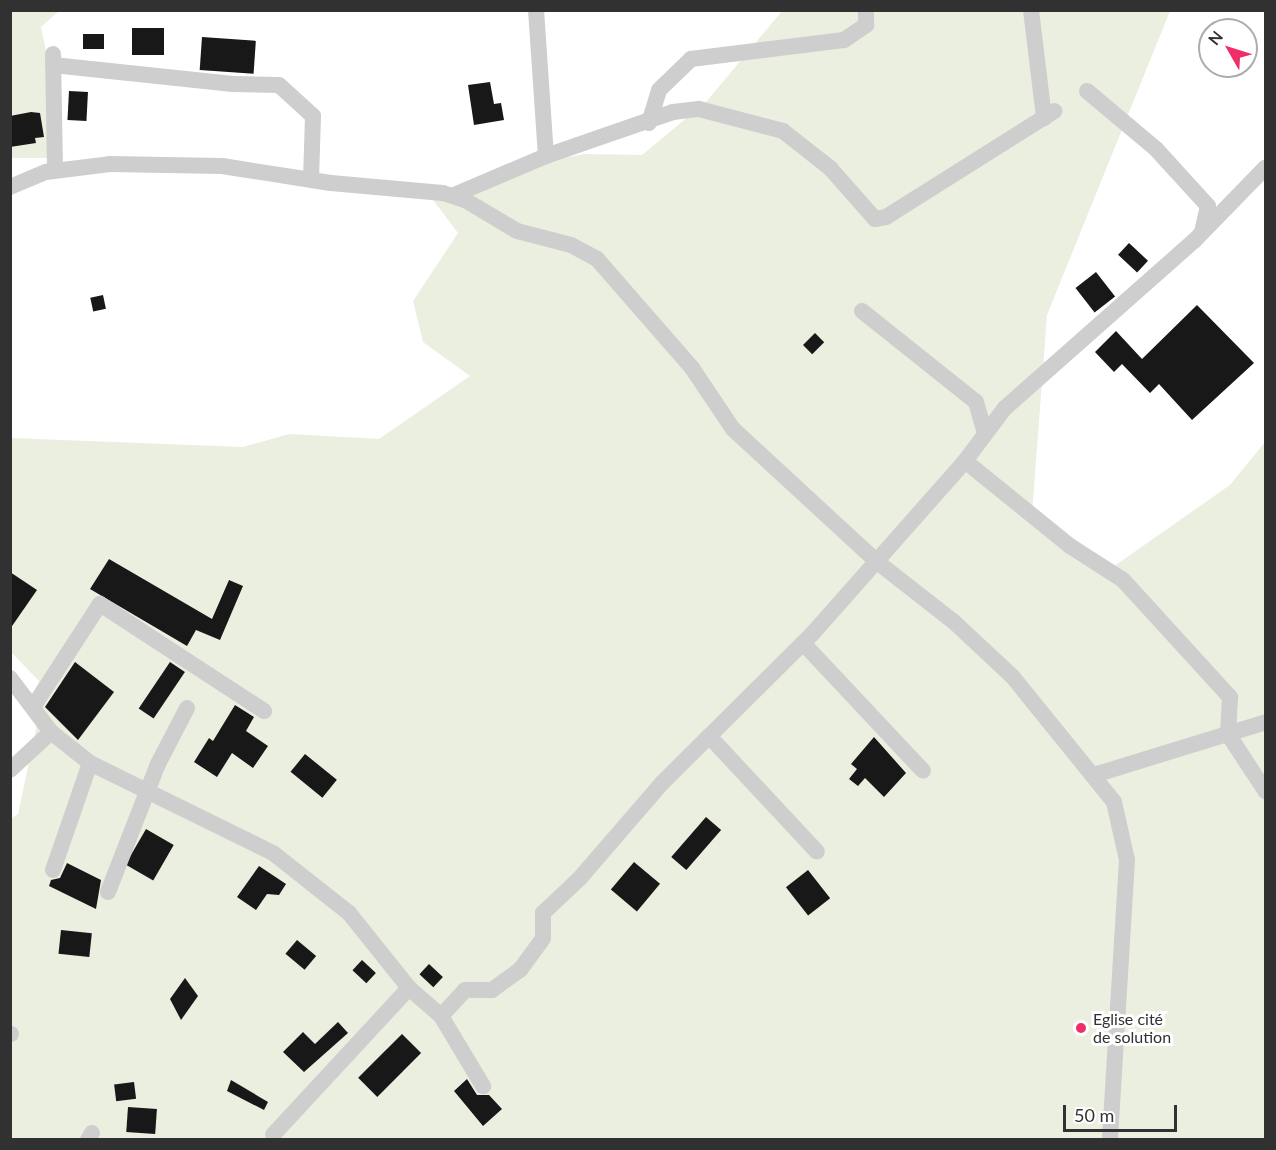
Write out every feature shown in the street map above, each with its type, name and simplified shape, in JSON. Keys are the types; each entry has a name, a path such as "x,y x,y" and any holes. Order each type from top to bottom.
{"street":[{"path":"536,10 546,156"},
{"path":"649,123 659,90 691,59 844,40 866,25 866,10"},
{"path":"454,195 546,156 649,123 673,112 699,109 783,131 830,168 867,214 875,219 886,217 1049,114 1031,10"},
{"path":"55,170 53,59 233,84 279,85 313,116 311,180"},
{"path":"1087,91 1156,149 1209,206 1201,234"},
{"path":"10,187 55,170 110,164 222,166 311,180 454,195 517,231 571,245 597,259 692,368 733,429 876,561 954,622 1012,676 1114,802 1127,860 1110,1140"},
{"path":"441,1016 465,990 492,990 520,970 543,938 543,913 709,736 803,643 965,462 1005,408 1201,234 1266,167"},
{"path":"862,311 976,402 985,434"},
{"path":"965,462 1070,546 1123,580 1230,697 1228,734 1266,792"},
{"path":"33,707 100,604 264,711"},
{"path":"803,643 923,771"},
{"path":"10,678 51,732 90,762 146,793 273,853 350,913 409,988 441,1016 483,1086"},
{"path":"108,892 146,793 187,708"},
{"path":"1094,776 1266,722"},
{"path":"10,770 51,732"},
{"path":"709,736 817,852"},
{"path":"53,870 90,762"},
{"path":"273,1135 409,988"}],"green space":[{"path":"11,11 59,11 41,27 56,99 51,158 11,158"},
{"path":"782,11 1170,11 1047,315 1032,514 1110,569 1230,485 1265,442 1265,1139 11,1139 10,819 18,814 36,729 39,681 11,652 11,438 243,447 289,434 379,439 470,376 423,342 413,301 458,233 433,200 503,169 584,154 642,155 707,101"}],"building":[{"path":"132,28 164,28 164,55 132,55"},
{"path":"83,34 104,34 104,49 83,49"},
{"path":"202,37 256,41 254,74 200,70"},
{"path":"490,82 494,104 501,103 504,120 474,125 468,85"},
{"path":"69,91 88,92 86,121 67,120"},
{"path":"31,112 40,113 44,137 35,138 36,143 10,147 10,116"},
{"path":"1129,243 1148,261 1137,272 1118,255"},
{"path":"1096,272 1115,296 1095,312 1076,288"},
{"path":"103,295 106,309 93,311 90,298"},
{"path":"1197,305 1254,363 1192,420 1159,384 1150,393 1122,364 1114,372 1095,352 1116,331 1142,359"},
{"path":"815,333 824,342 812,354 803,345"},
{"path":"109,559 212,619 229,580 243,586 220,640 196,630 187,646 90,589"},
{"path":"10,572 37,590 10,629"},
{"path":"75,662 114,692 78,740 45,707"},
{"path":"170,662 185,672 154,718 139,708"},
{"path":"235,705 254,717 246,731 268,746 253,768 232,753 217,777 194,762 209,738 213,741"},
{"path":"874,737 906,773 884,797 865,778 858,786 849,779 857,769 851,764"},
{"path":"305,754 337,780 322,798 291,772"},
{"path":"706,817 721,830 686,870 671,857"},
{"path":"146,829 174,845 153,881 126,865"},
{"path":"634,862 660,884 637,911 611,890"},
{"path":"67,863 101,880 96,909 49,886 51,880 60,878"},
{"path":"259,866 286,884 279,895 267,894 256,910 237,897"},
{"path":"808,870 830,898 808,916 786,887"},
{"path":"61,930 92,933 89,957 58,954"},
{"path":"297,940 316,956 305,970 285,954"},
{"path":"362,960 376,973 366,983 352,970"},
{"path":"429,964 443,977 433,987 419,974"},
{"path":"185,978 198,996 181,1020 170,999"},
{"path":"338,1022 348,1033 304,1072 283,1052 303,1032 315,1044"},
{"path":"402,1034 421,1053 377,1097 358,1078"},
{"path":"467,1079 477,1095 489,1095 502,1109 483,1126 454,1091"},
{"path":"231,1080 268,1102 264,1110 227,1091"},
{"path":"134,1082 136,1099 116,1101 114,1084"},
{"path":"128,1107 157,1109 155,1134 126,1132"}],"place":[{"name":"Eglise cité de solution","path":"1081,1028"}]}
